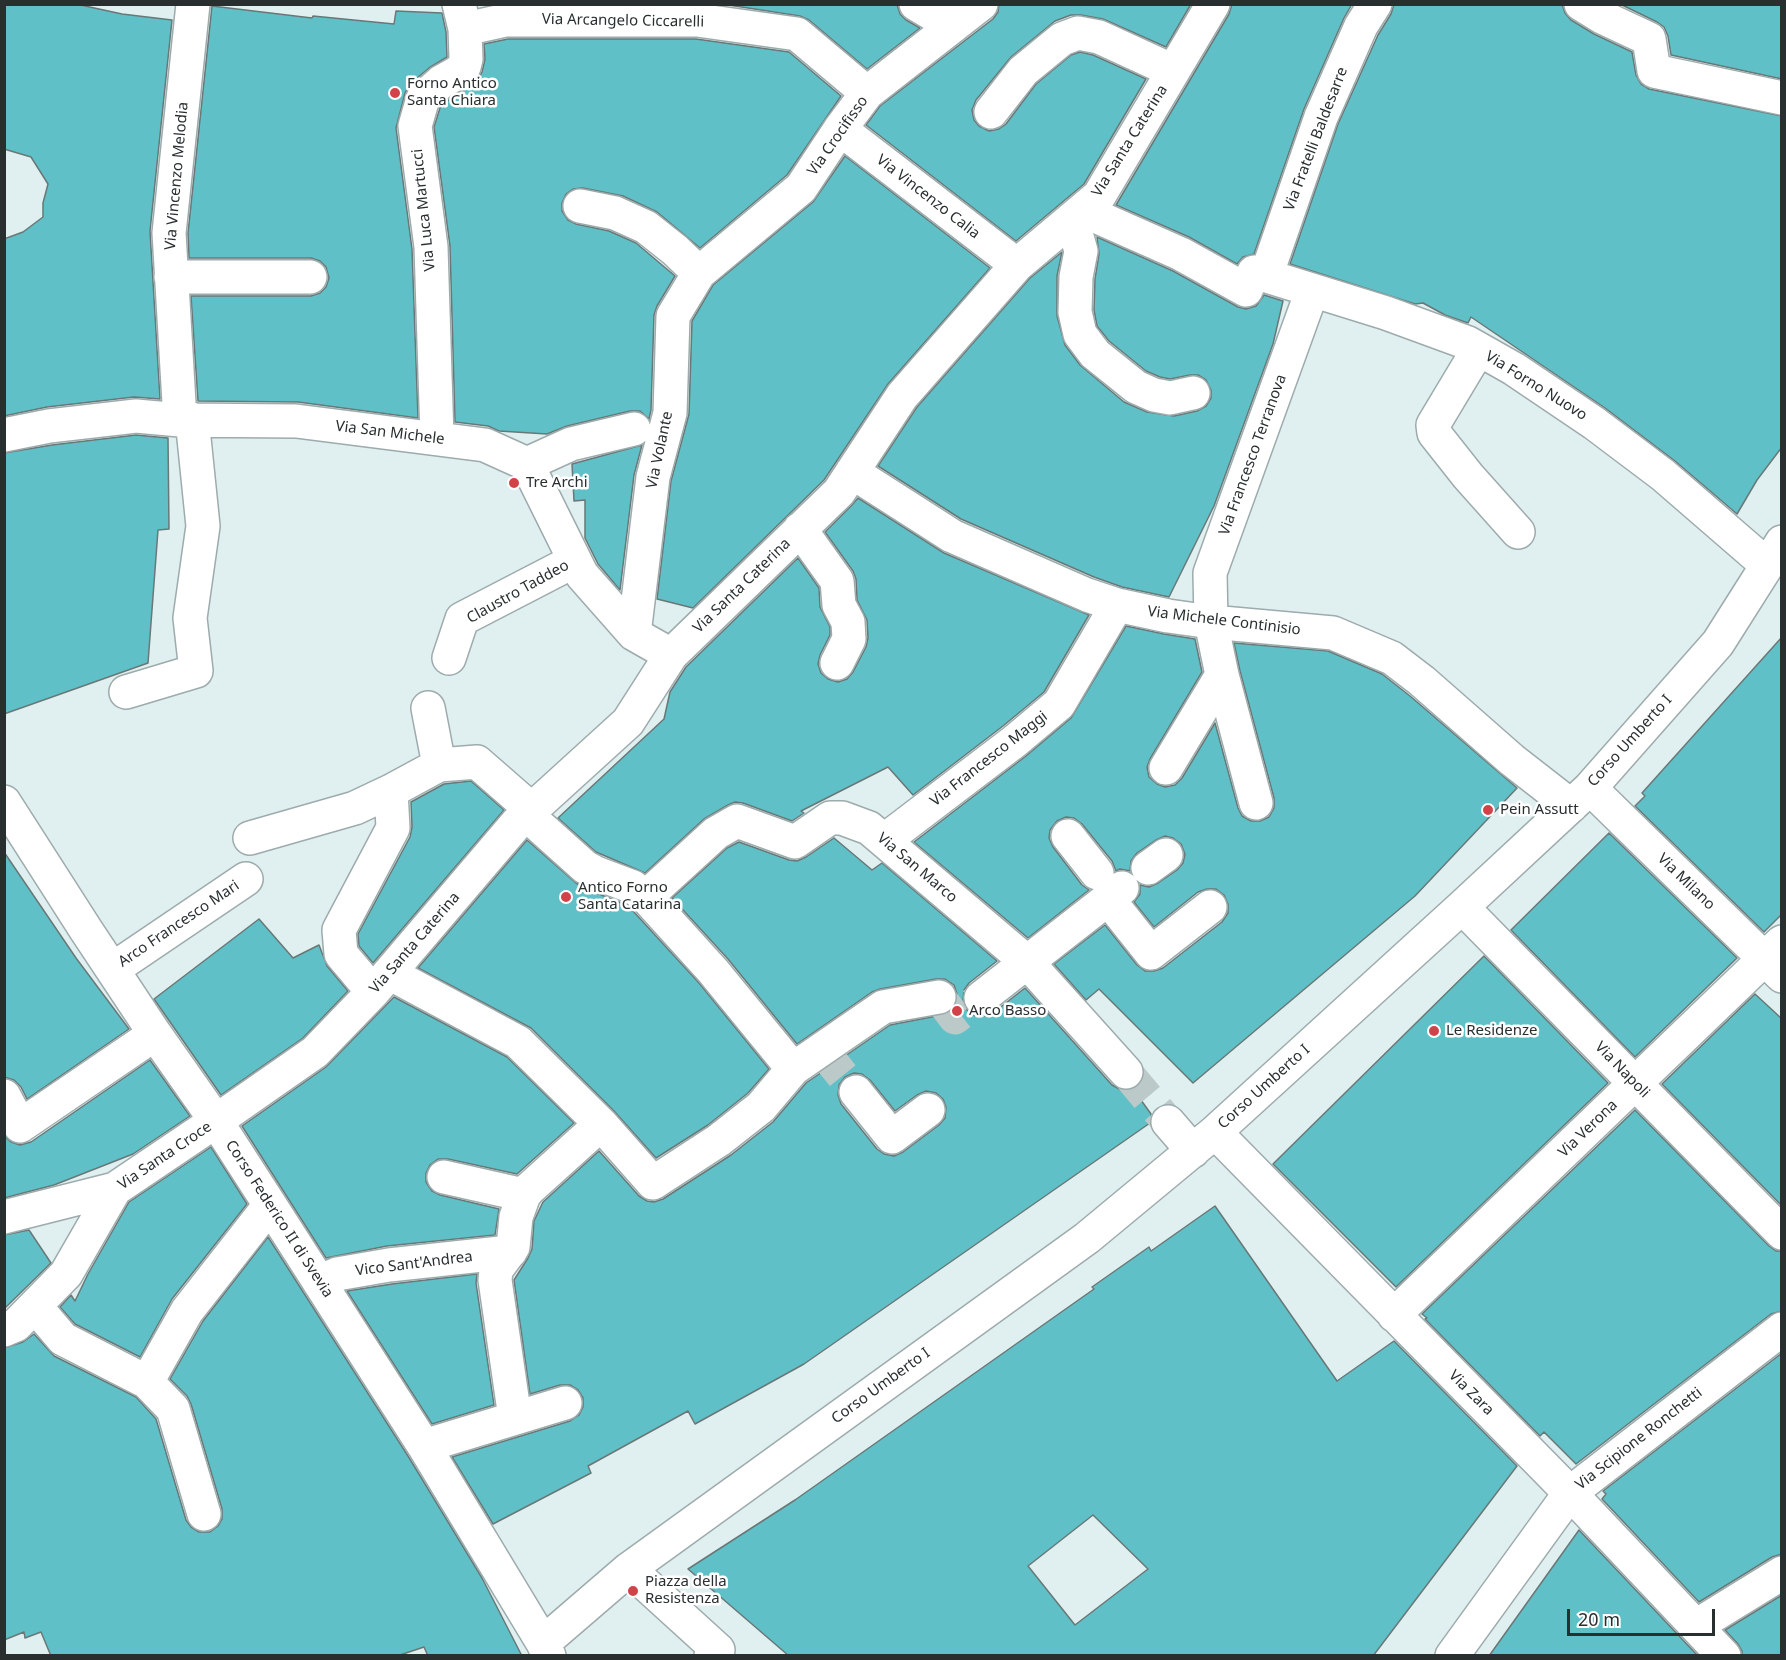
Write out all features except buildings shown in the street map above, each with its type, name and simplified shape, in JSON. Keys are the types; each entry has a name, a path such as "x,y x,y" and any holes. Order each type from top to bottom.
{"street":[{"name":"Via Vincenzo Melodia","path":"126,692 196,671 190,618 203,526 186,419 171,278 169,233 193,4"},
{"path":"916,4 953,26"},
{"name":"Via Crocifisso","path":"699,273 801,188 867,93 981,4"},
{"name":"Via Santa Caterina","path":"216,1121 315,1052 381,982 518,823 628,722 671,655 839,492 902,396 1017,265 1099,196 1213,4"},
{"name":"Via Fratelli Baldesarre","path":"1266,276 1321,117 1361,26 1375,4"},
{"path":"1581,4 1648,39 1654,71 1782,98"},
{"name":"Via Arcangelo Ciccarelli","path":"462,17 506,20 697,20 797,34 867,93"},
{"name":"Via Luca Martucci","path":"437,438 431,247 415,126 423,98 441,82 464,67 466,58 462,17"},
{"path":"991,112 1023,71 1062,39 1078,33 1099,37 1173,71"},
{"name":"Via Vincenzo Calia","path":"840,129 1017,265"},
{"path":"580,206 615,213 646,227 699,273"},
{"path":"1193,393 1170,398 1154,395 1136,387 1095,354 1080,334 1075,312 1076,277 1081,251 1080,212 1102,219 1181,254 1246,290 1254,272 1266,276"},
{"name":"Via Volante","path":"634,634 653,477 670,413 673,316 699,273"},
{"name":"Via Forno Nuovo","path":"1266,276 1386,312 1468,343 1514,369 1603,429 1774,554"},
{"path":"171,278 310,277"},
{"name":"Via Francesco Terranova","path":"1256,802 1222,675 1211,622 1210,573 1312,291"},
{"path":"1478,350 1433,426 1434,433 1468,477 1518,532"},
{"name":"Via San Michele","path":"4,435 49,426 136,416 296,421 484,445 527,464"},
{"path":"634,429 571,444 527,464 582,574 634,634 671,655"},
{"name":"Via Michele Continisio","path":"852,472 952,536 1088,595 1117,605 1211,622 1333,633 1392,657 1512,760 1580,797"},
{"path":"800,529 837,581 838,604 848,622 849,639 837,663"},
{"name":"Corso Umberto I","path":"629,1569 1087,1238 1204,1142 1580,797 1719,643 1774,554"},
{"name":"Claustro Taddeo","path":"449,658 462,620 574,561"},
{"name":"Via Francesco Maggi","path":"885,840 1015,741 1059,704 1117,605"},
{"path":"1166,768 1222,675"},
{"path":"428,708 439,765"},
{"path":"250,838 355,808 439,765 477,762 585,867 633,887 645,897 713,971 793,1069"},
{"path":"391,791 393,828 339,930 341,954 381,982 518,1042 601,1124 653,1183 719,1140 760,1107 793,1069 883,1007 939,997"},
{"name":"Via Milano","path":"1580,797 1776,959"},
{"name":"Corso Federico II di Svevia","path":"4,802 320,1282 424,1446 546,1649"},
{"name":"Via San Marco","path":"645,897 716,833 737,821 795,842 830,818 842,818 869,828 885,840 1027,962 1126,1072"},
{"path":"1068,836 1109,887 1152,953 1210,907"},
{"name":"Arco Francesco Mari","path":"113,969 246,879"},
{"path":"981,998 1027,962 1109,887"},
{"name":"Via Napoli","path":"1462,907 1782,1233"},
{"name":"Via Verona","path":"1394,1315 1635,1084 1776,959"},
{"path":"4,1096 20,1126 155,1034"},
{"path":"856,1092 892,1137 928,1110"},
{"name":"Via Santa Croce","path":"4,1330 16,1325 66,1274 115,1189 216,1121"},
{"path":"1168,1122 1204,1142"},
{"path":"515,1418 496,1270 513,1246 516,1217 524,1195 601,1124"},
{"name":"Via Zara","path":"1204,1142 1394,1315 1570,1493 1724,1656"},
{"path":"444,1177 524,1195"},
{"path":"4,1217 115,1189"},
{"path":"147,1382 187,1311 270,1205"},
{"name":"Vico Sant'Andrea","path":"320,1282 337,1274 389,1265 510,1252"},
{"path":"35,1306 63,1339 147,1382 173,1410 204,1514"},
{"name":"Via Scipione Ronchetti","path":"1452,1656 1570,1493 1782,1329"},
{"path":"424,1446 565,1403"},
{"path":"546,1649 629,1569 718,1654"},
{"path":"1696,1626 1782,1573"}],"tunnel":[{"path":"939,997 955,1018 981,998"},
{"path":"822,1050 856,1092"},
{"path":"1126,1072 1168,1122"}],"place":[{"name":"Forno Antico Santa Chiara","path":"395,93"},
{"name":"Tre Archi","path":"514,483"},
{"name":"Pein Assutt","path":"1488,810"},
{"name":"Antico Forno Santa Catarina","path":"566,897"},
{"name":"Arco Basso","path":"957,1011"},
{"name":"Le Residenze","path":"1434,1031"},
{"name":"Piazza della Resistenza","path":"633,1591"}]}
